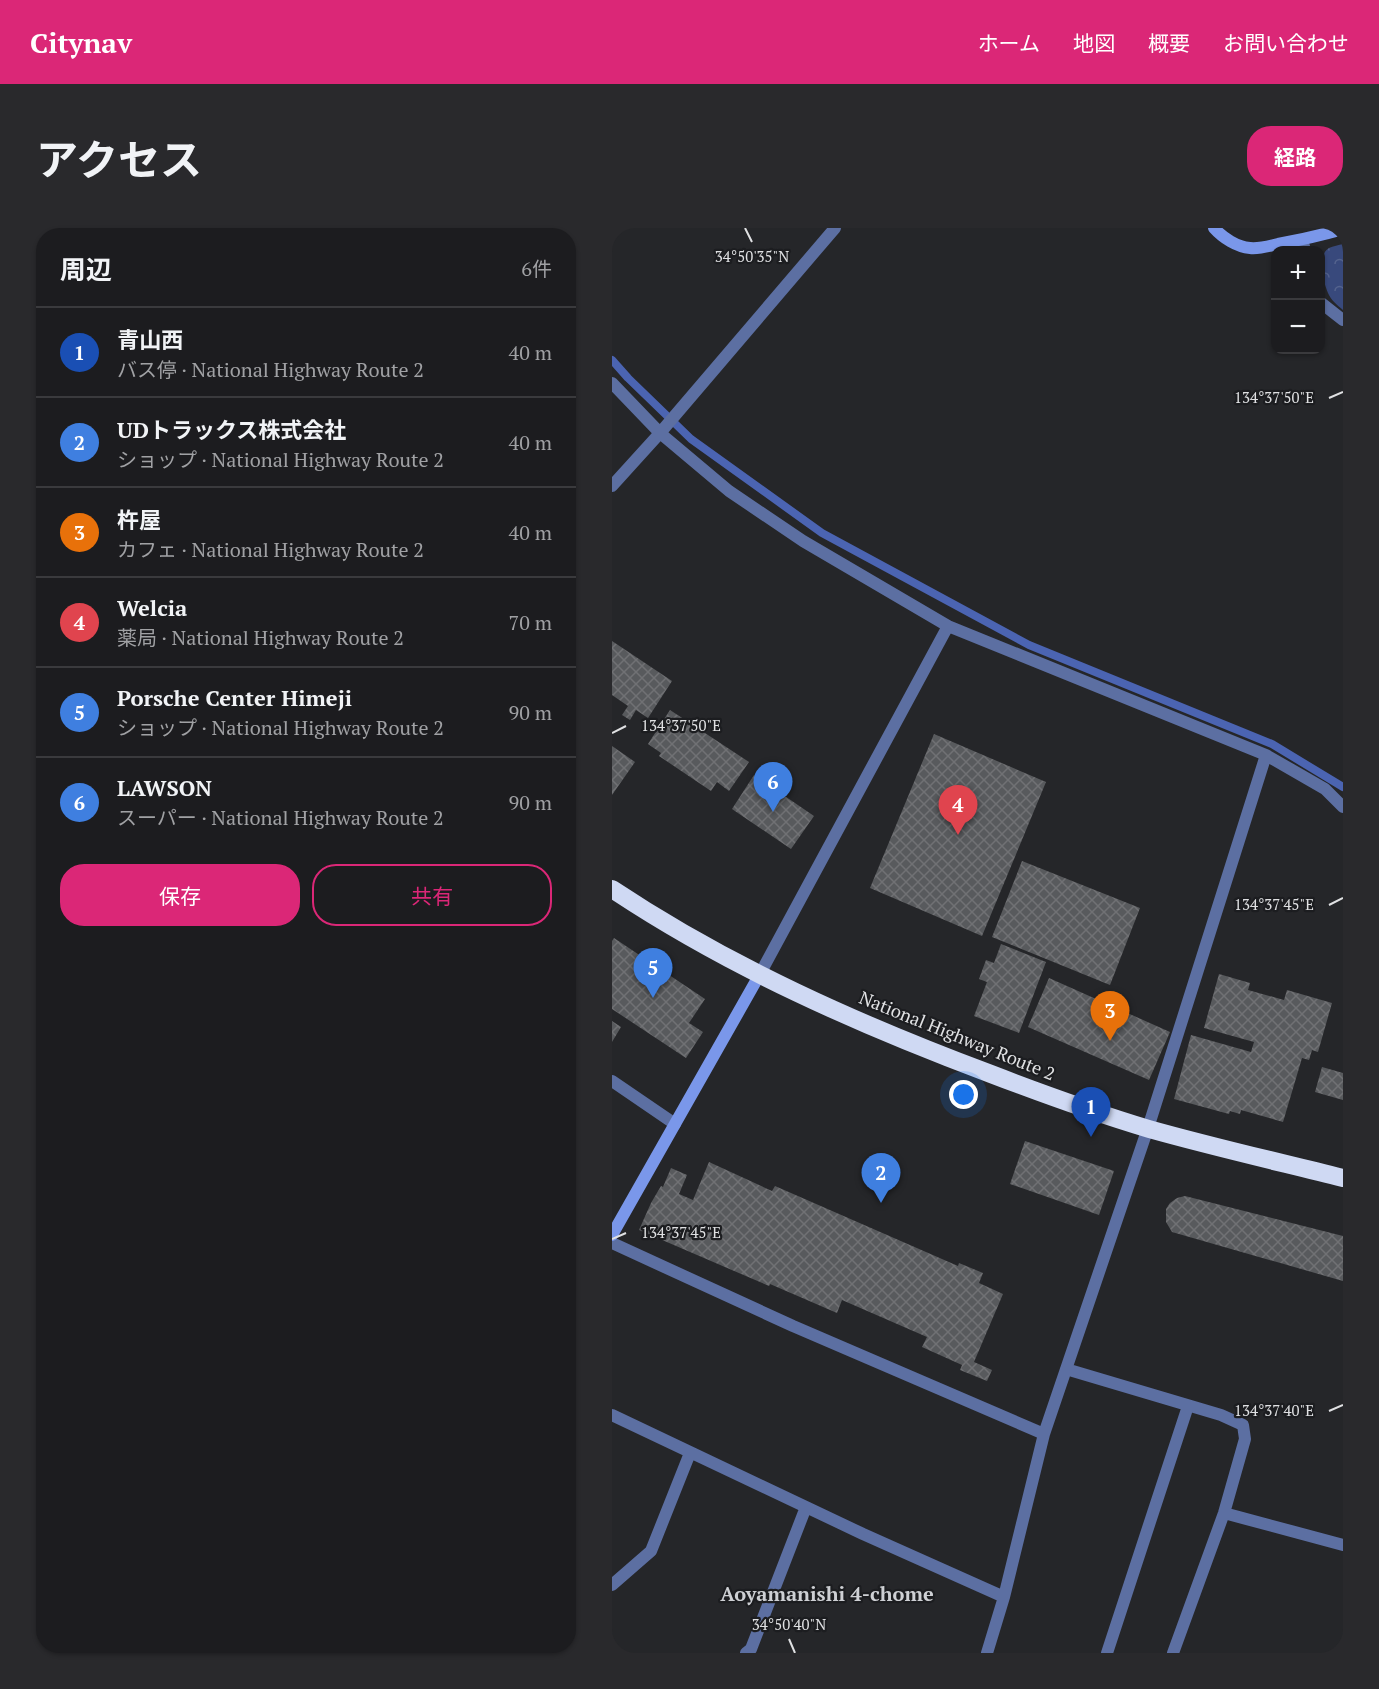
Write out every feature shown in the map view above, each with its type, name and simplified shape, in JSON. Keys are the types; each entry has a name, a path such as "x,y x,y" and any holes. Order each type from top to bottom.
{"highway":[{"name":"National Highway Route 2","path":"612,889 684,933 760,974 826,1006 930,1051 1040,1092 1148,1128 1343,1178"}],"street":[{"path":"612,486 835,228"},
{"path":"1214,228 1229,240 1251,248 1303,245 1343,229"},
{"path":"1325,306 1343,320"},
{"path":"612,383 660,433 729,491 803,541 948,626 1266,755 1325,789 1343,807"},
{"path":"612,1235 760,974 948,626"},
{"path":"987,1653 1004,1597 1044,1434 1148,1128 1266,755"},
{"path":"612,1081 675,1124"},
{"path":"612,1243 793,1326 1044,1434"},
{"path":"1066,1369 1221,1415 1243,1425 1245,1439 1224,1513 1173,1653"},
{"path":"1107,1653 1188,1406"},
{"path":"612,1415 806,1508 1004,1597"},
{"path":"612,1585 651,1551 690,1453"},
{"path":"746,1653 751,1649 806,1508"},
{"path":"1224,1513 1343,1545"}],"green space":[{"path":"1343,244 1343,310 1332,300 1325,285 1325,251"}],"building":[{"path":"612,641 672,681 648,718 636,710 630,720 622,715 628,706 612,695"},
{"path":"670,710 749,762 729,791 717,782 711,791 659,756 661,753 648,744"},
{"path":"934,734 1046,782 982,936 870,888"},
{"path":"612,746 635,762 612,795"},
{"path":"754,775 814,816 791,849 732,809"},
{"path":"1022,861 1140,908 1110,985 992,937"},
{"path":"614,938 705,999 689,1023 703,1032 686,1058 612,1009 612,941"},
{"path":"1001,944 1046,962 1019,1033 974,1016 987,982 979,979 986,960 994,963"},
{"path":"1219,974 1250,983 1248,990 1284,1000 1287,990 1332,1003 1318,1052 1312,1050 1309,1060 1302,1058 1283,1122 1241,1110 1240,1114 1230,1111 1229,1114 1174,1099 1191,1035 1251,1052 1254,1042 1204,1028"},
{"path":"1049,978 1170,1032 1149,1080 1028,1027"},
{"path":"612,1021 621,1027 612,1042"},
{"path":"1322,1067 1343,1073 1343,1100 1315,1092"},
{"path":"1025,1141 1114,1171 1099,1215 1010,1184"},
{"path":"709,1162 772,1191 775,1186 958,1266 959,1263 983,1273 979,1283 1003,1294 974,1362 992,1370 987,1381 960,1370 962,1365 922,1347 927,1337 842,1300 837,1313 639,1230 671,1168 687,1175 679,1194 693,1200"},
{"path":"1185,1196 1343,1236 1343,1281 1172,1232 1166,1222 1166,1209 1177,1198"}],"waterway":[{"path":"612,360 691,439 822,533 1029,645 1272,744 1343,787"}],"place":[{"name":"LAWSON","path":"773,812"},
{"name":"Welcia","path":"958,835"},
{"name":"Porsche Center Himeji","path":"653,998"},
{"name":"杵屋","path":"1110,1041"},
{"name":"青山西","path":"1091,1137"},
{"name":"UDトラックス株式会社","path":"881,1203"}],"district":[{"name":"Aoyamanishi 4-chome","path":"827,1594"}]}
